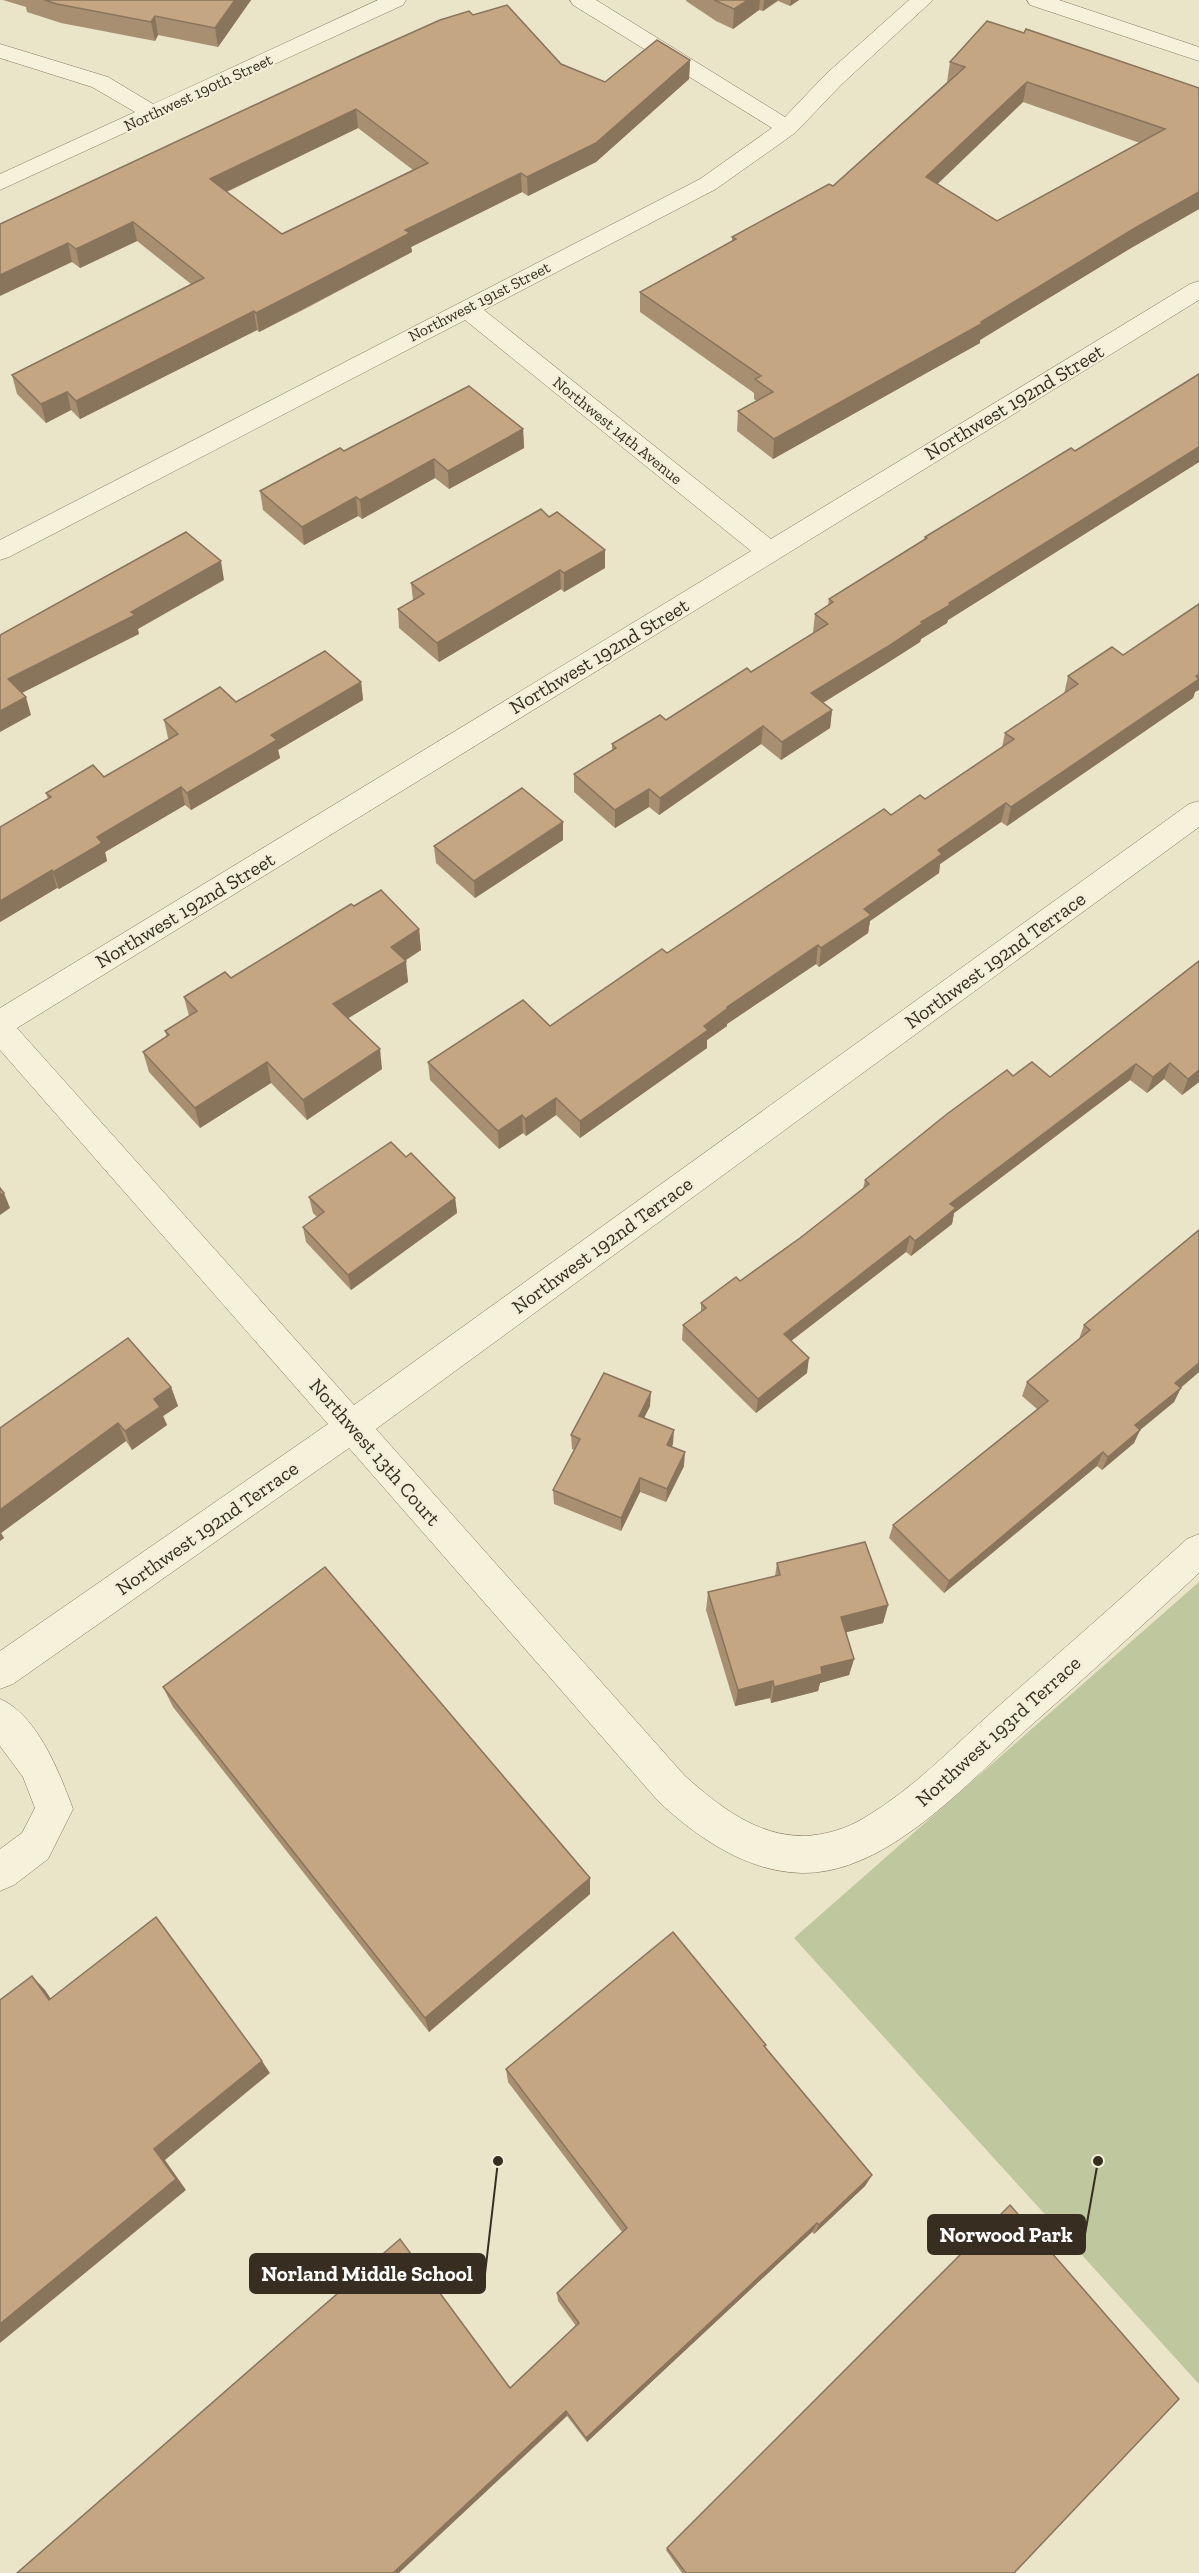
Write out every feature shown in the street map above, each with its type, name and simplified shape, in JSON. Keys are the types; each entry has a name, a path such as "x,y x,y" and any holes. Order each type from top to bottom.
{"street":[{"name":"Northwest 190th Street","path":"0,183 395,0"},
{"path":"581,0 787,128"},
{"name":"Northwest 191st Street","path":"0,551 708,184 787,128 834,79 922,0"},
{"path":"1038,0 1199,54"},
{"path":"0,51 100,82 152,113"},
{"name":"Northwest 192nd Street","path":"0,1023 1199,289"},
{"name":"Northwest 14th Avenue","path":"466,308 770,552"},
{"name":"Northwest 192nd Terrace","path":"0,1672 353,1426 1199,812"},
{"name":"Northwest 13th Court","path":"0,1029 672,1789 689,1805 723,1830 750,1844 770,1850"},
{"name":"Northwest 193rd Terrace","path":"770,1850 804,1854 824,1852 846,1847 890,1825 1036,1698 1199,1550"},
{"path":"0,1717 38,1766 54,1809 34,1846 0,1872"}],"green space":[{"path":"1199,1582 1199,2384 794,1938"}],"building":[{"path":"44,0 235,0 215,28 155,16 151,22"},
{"path":"714,0 748,0 734,9"},
{"path":"507,5 561,64 605,82 657,40 690,60 596,143 527,177 521,173 405,230 410,233 256,313 254,311 76,401 67,392 41,404 12,375 204,278 133,222 76,249 68,243 0,275 0,224 440,20 469,11 473,15","holes":["356,109 428,163 282,234 210,179"]},
{"path":"987,21 1024,33 1026,29 1199,88 1199,192 1135,228 981,322 983,323 774,439 738,411 773,392 755,379 761,376 640,292 736,239 732,237 829,184 833,186 965,67 950,62","holes":["1027,82 1165,129 997,221 926,177"]},
{"path":"1199,374 1199,447 949,603 950,605 921,622 923,623 887,647 811,693 832,710 782,742 763,726 660,798 649,789 615,810 574,774 616,748 612,744 660,715 666,720 747,668 751,672 828,624 815,614 833,602 829,599 1071,448 1075,451"},
{"path":"469,386 523,429 448,471 434,459 360,500 356,497 302,527 260,491 340,448 344,451"},
{"path":"541,509 549,517 557,512 605,550 564,573 560,570 437,643 398,609 424,594 411,583"},
{"path":"186,532 221,561 131,612 135,615 8,679 26,697 0,711 0,635"},
{"path":"1199,604 1199,674 1196,676 1199,679 1011,807 1006,803 938,850 942,854 864,909 871,915 821,948 818,945 727,1007 704,1026 708,1030 580,1121 556,1098 525,1119 522,1115 498,1131 428,1062 523,1000 550,1026 662,949 667,953 884,809 891,815 920,795 925,799 1014,739 1005,733 1078,684 1068,676 1112,647 1123,655"},
{"path":"325,651 361,682 271,735 277,740 187,793 181,787 97,837 102,843 0,901 0,827 51,797 46,793 93,765 104,777 178,734 164,720 220,687 236,702"},
{"path":"522,788 563,822 474,881 434,846"},
{"path":"381,890 419,929 391,947 406,961 333,1004 380,1049 303,1100 267,1062 195,1108 143,1052 169,1035 165,1031 197,1011 184,997 225,972 231,978 351,904 354,906"},
{"path":"1199,961 1199,1070 1188,1079 1170,1063 1153,1077 1136,1064 950,1204 956,1208 915,1241 910,1236 784,1334 809,1358 758,1399 683,1325 706,1308 701,1303 736,1277 740,1281 800,1238 869,1184 865,1180 947,1114 1007,1070 1013,1076 1032,1062 1050,1077"},
{"path":"391,1142 406,1157 411,1153 455,1198 348,1275 303,1227 324,1212 309,1197"},
{"path":"1199,1230 1199,1363 1175,1383 1181,1388 1135,1425 1140,1430 1108,1457 1103,1452 949,1581 893,1525 1048,1401 1027,1382 1090,1330 1084,1325"},
{"path":"128,1338 171,1387 154,1399 160,1407 125,1431 118,1423 0,1510 0,1428"},
{"path":"604,1373 651,1392 639,1416 674,1430 667,1445 685,1452 667,1489 640,1478 621,1518 553,1490 580,1439 571,1435"},
{"path":"865,1542 888,1605 841,1617 854,1659 821,1667 822,1674 774,1687 773,1681 738,1690 708,1592 780,1575 777,1563"},
{"path":"325,1567 590,1878 425,2018 163,1687"},
{"path":"156,1917 262,2061 154,2149 176,2179 0,2324 0,2000 32,1976 49,2000"},
{"path":"673,1932 766,2045 764,2046 872,2175 819,2225 817,2223 586,2438 566,2411 393,2573 17,2573 400,2239 510,2388 579,2323 557,2293 627,2228 506,2069"},
{"path":"1010,2205 1179,2399 1014,2573 686,2573 667,2548"}],"place":[{"name":"Norland Middle School","path":"498,2161"},
{"name":"Norwood Park","path":"1098,2161"}]}
